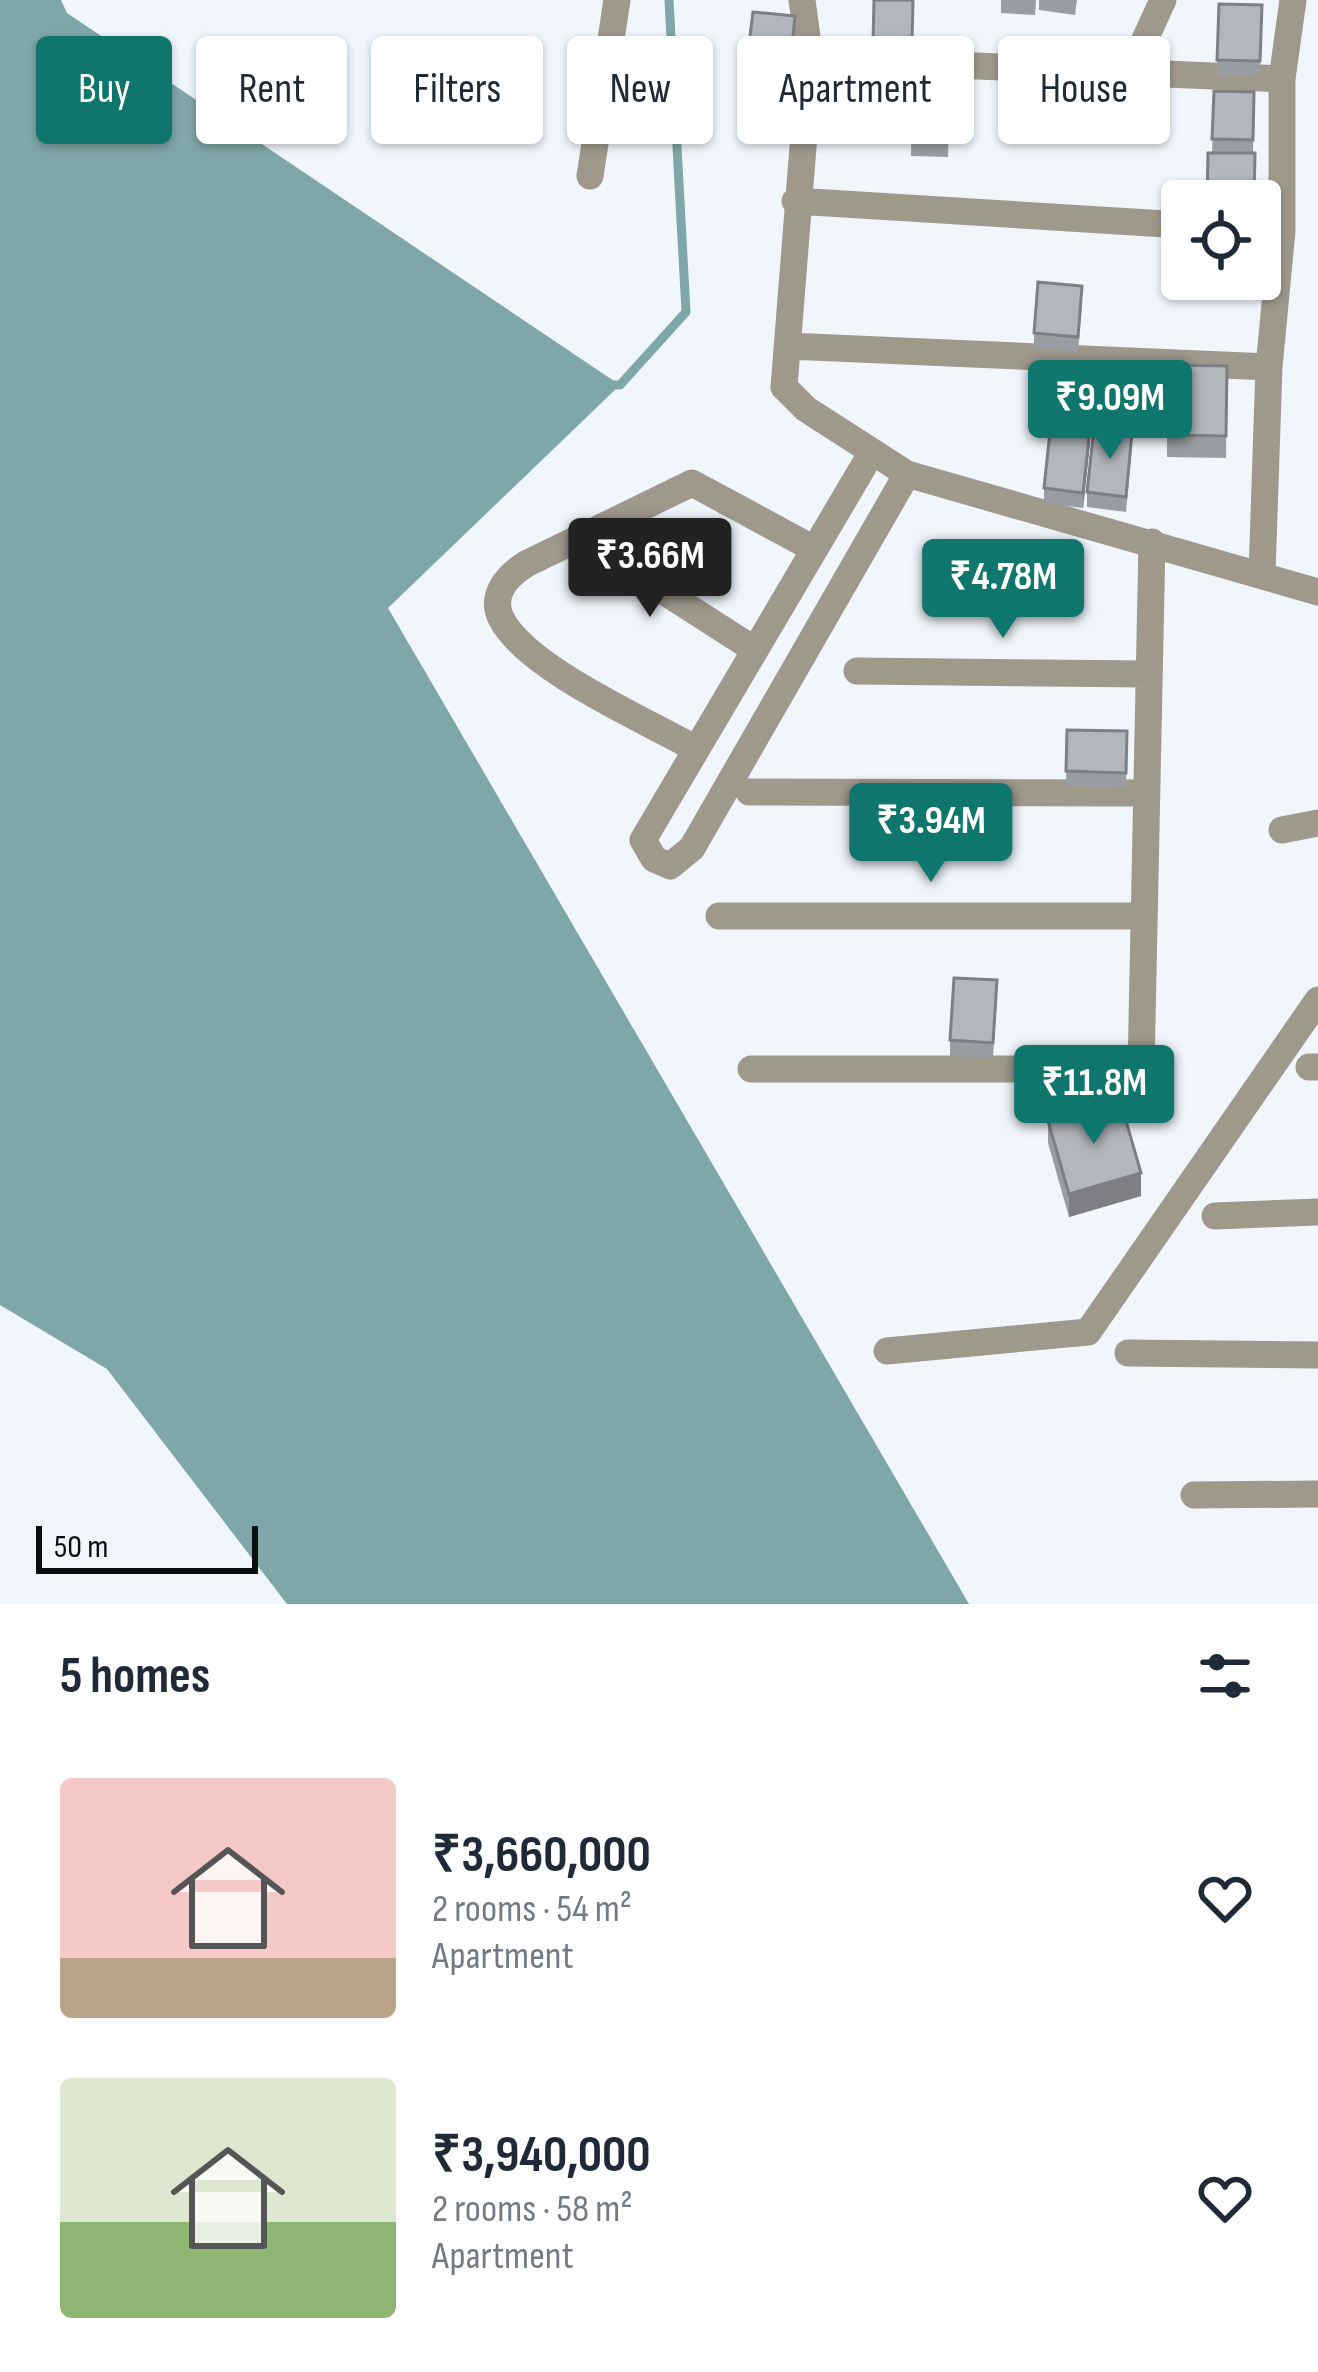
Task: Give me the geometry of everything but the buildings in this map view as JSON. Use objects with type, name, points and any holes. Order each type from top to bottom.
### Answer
[{"type":"street","points":[[590,176],[617,0]]},
{"type":"street","points":[[802,0],[807,36]]},
{"type":"street","points":[[1146,36],[1163,0]]},
{"type":"street","points":[[1275,180],[1293,0]]},
{"type":"street","points":[[1170,74],[1282,79]]},
{"type":"street","points":[[801,144],[784,387],[806,409],[907,475],[1318,592]]},
{"type":"street","points":[[795,201],[1161,224]]},
{"type":"street","points":[[1262,574],[1269,300]]},
{"type":"street","points":[[788,346],[1268,368]]},
{"type":"street","points":[[872,452],[643,840],[654,859],[670,866],[692,848],[907,475]]},
{"type":"street","points":[[696,749],[548,663],[500,617],[497,605],[506,579],[579,537],[692,483],[814,549]]},
{"type":"street","points":[[579,537],[754,650]]},
{"type":"street","points":[[752,1070],[1141,1069],[1153,542]]},
{"type":"street","points":[[857,671],[1148,674]]},
{"type":"street","points":[[748,792],[1146,793]]},
{"type":"street","points":[[1282,830],[1318,824]]},
{"type":"street","points":[[719,916],[1144,916]]},
{"type":"street","points":[[886,1351],[1088,1333],[1318,1000]]},
{"type":"street","points":[[1215,1216],[1318,1212]]},
{"type":"street","points":[[1128,1353],[1318,1355]]},
{"type":"street","points":[[1194,1495],[1318,1494]]},
{"type":"water","points":[[0,0],[61,0],[67,13],[101,36],[36,36],[36,144],[172,144],[172,84],[196,100],[196,144],[262,144],[620,385],[388,608],[969,1604],[287,1604],[107,1369],[0,1305]]},
{"type":"waterway","points":[[613,385],[620,385],[686,312],[669,0]]}]
